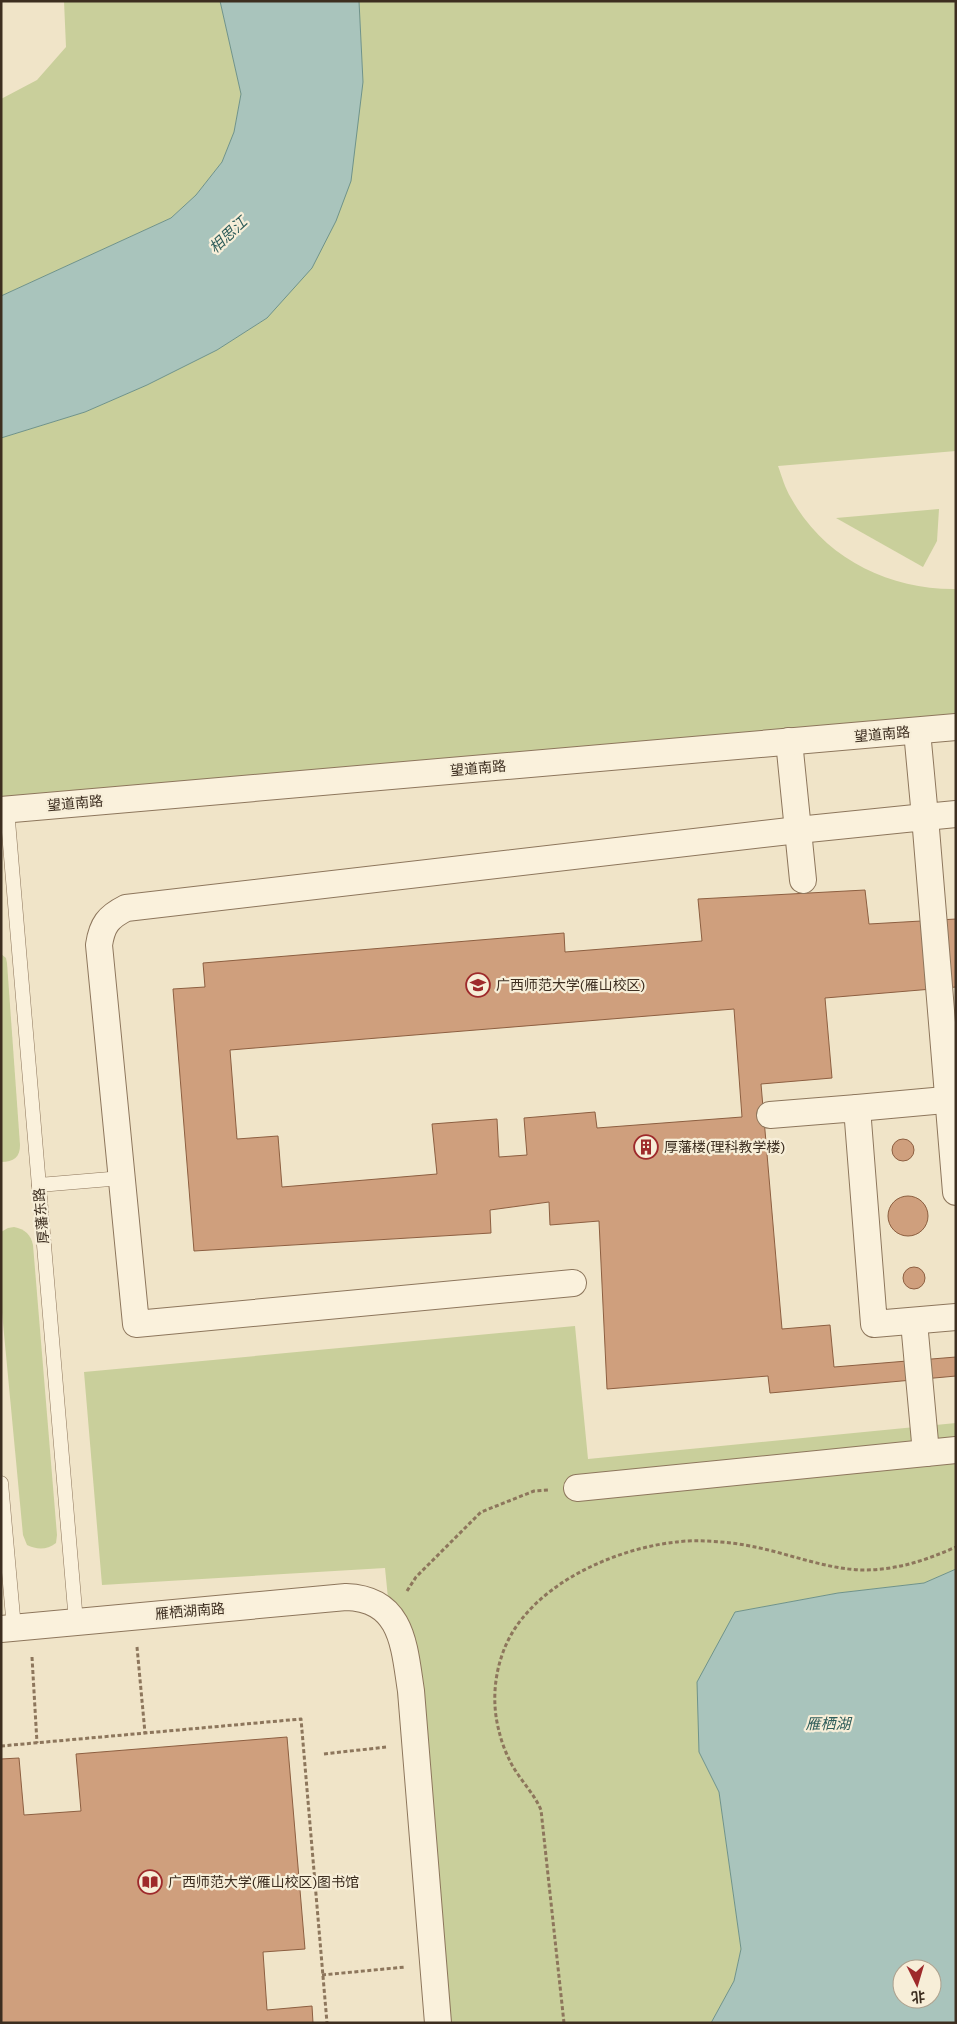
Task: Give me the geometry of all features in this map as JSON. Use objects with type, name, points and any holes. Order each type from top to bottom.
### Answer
[{"type":"street","name":"望道南路","points":[[4,810],[956,727]]},
{"type":"street","points":[[917,731],[952,1099],[956,1192]]},
{"type":"street","points":[[789,741],[803,880]]},
{"type":"street","points":[[573,1283],[136,1324],[99,945],[104,926],[114,914],[126,908],[798,830],[956,814]]},
{"type":"street","points":[[770,1115],[952,1099]]},
{"type":"street","points":[[857,1108],[874,1324],[956,1317]]},
{"type":"street","points":[[914,1322],[926,1453]]},
{"type":"street","points":[[577,1488],[956,1450]]},
{"type":"street","name":"雁栖湖南路","points":[[15,1628],[346,1597],[364,1598],[384,1610]]},
{"type":"street","points":[[384,1610],[402,1640],[411,1691],[438,2023]]},
{"type":"lane","name":"厚藩东路","points":[[4,810],[39,1185],[76,1622]]},
{"type":"lane","points":[[39,1185],[122,1178]]},
{"type":"lane","points":[[1,1483],[15,1628]]},
{"type":"path","points":[[384,1610],[481,1512],[534,1491],[577,1488]]},
{"type":"path","points":[[564,2023],[544,1822],[536,1798],[509,1760],[498,1730],[494,1696],[499,1665],[513,1630],[534,1604],[566,1580],[606,1560],[640,1548],[677,1542],[753,1546],[834,1566],[861,1570],[909,1566],[956,1547]]},
{"type":"path","points":[[134,1617],[145,1733]]},
{"type":"path","points":[[15,1628],[37,1742]]},
{"type":"path","points":[[1,1746],[300,1720],[326,2023]]},
{"type":"path","points":[[324,1754],[416,1744]]},
{"type":"path","points":[[322,1975],[410,1967]]},
{"type":"green space","points":[[64,1],[220,1],[241,94],[234,132],[222,162],[196,195],[171,218],[1,296],[1,99],[37,80],[66,47]]},
{"type":"green space","points":[[359,1],[956,1],[956,451],[778,466],[789,494],[805,519],[821,538],[840,553],[861,566],[907,584],[931,588],[956,589],[956,727],[1,810],[1,438],[85,412],[147,385],[217,350],[267,318],[363,82]]},
{"type":"green space","points":[[939,509],[937,541],[923,567],[836,518]]},
{"type":"green space","points":[[1,954],[6,958],[7,963],[20,1145],[19,1153],[13,1160],[1,1162]]},
{"type":"green space","points":[[908,1196],[922,1202],[928,1216],[922,1230],[908,1236],[894,1230],[888,1216],[894,1202]]},
{"type":"green space","points":[[14,1227],[27,1233],[33,1245],[57,1535],[56,1543],[42,1548],[34,1548],[27,1545],[23,1535],[1,1302],[1,1232]]},
{"type":"green space","points":[[575,1326],[588,1459],[956,1423],[956,1569],[924,1583],[838,1593],[735,1612],[699,1752],[719,1792],[741,1949],[734,1981],[711,2023],[430,2023],[385,1568],[102,1585],[84,1372]]},
{"type":"water","name":"相思江","points":[[220,1],[359,1],[363,82],[351,181],[336,221],[312,268],[267,318],[217,350],[147,385],[85,412],[1,438],[1,296],[171,218],[196,195],[222,162],[234,132],[241,94]]},
{"type":"water","name":"雁栖湖","points":[[956,1569],[956,2023],[711,2023],[734,1981],[741,1949],[719,1792],[699,1752],[697,1682],[735,1612],[838,1593],[924,1583]]},
{"type":"building","name":"厚藩楼(理科教学楼)","points":[[865,890],[869,924],[956,919],[956,987],[825,998],[832,1078],[761,1084],[782,1329],[830,1325],[834,1367],[956,1357],[956,1376],[770,1393],[768,1376],[607,1389],[599,1221],[550,1225],[549,1202],[490,1210],[491,1233],[194,1251],[173,989],[205,987],[203,963],[564,933],[565,952],[702,941],[698,899]],"holes":[[[734,1009],[742,1117],[597,1128],[595,1112],[524,1118],[527,1155],[499,1157],[497,1119],[432,1124],[437,1174],[282,1187],[278,1136],[237,1139],[230,1050]]]},
{"type":"building","points":[[903,1139],[911,1142],[914,1150],[911,1158],[903,1161],[895,1158],[892,1150],[895,1142]]},
{"type":"building","points":[[908,1196],[922,1202],[928,1216],[922,1230],[908,1236],[894,1230],[888,1216],[894,1202]]},
{"type":"building","points":[[914,1267],[922,1270],[925,1278],[922,1286],[914,1289],[906,1286],[903,1278],[906,1270]]},
{"type":"building","name":"广西师范大学(雁山校区)图书馆","points":[[287,1737],[305,1949],[263,1952],[267,2010],[312,2006],[313,2023],[1,2023],[1,1759],[19,1758],[24,1815],[81,1811],[76,1754]]},
{"type":"place","name":"广西师范大学(雁山校区)","points":[[478,985]]},
{"type":"place","name":"厚藩楼(理科教学楼)","points":[[646,1147]]},
{"type":"place","name":"广西师范大学(雁山校区)图书馆","points":[[150,1882]]}]
